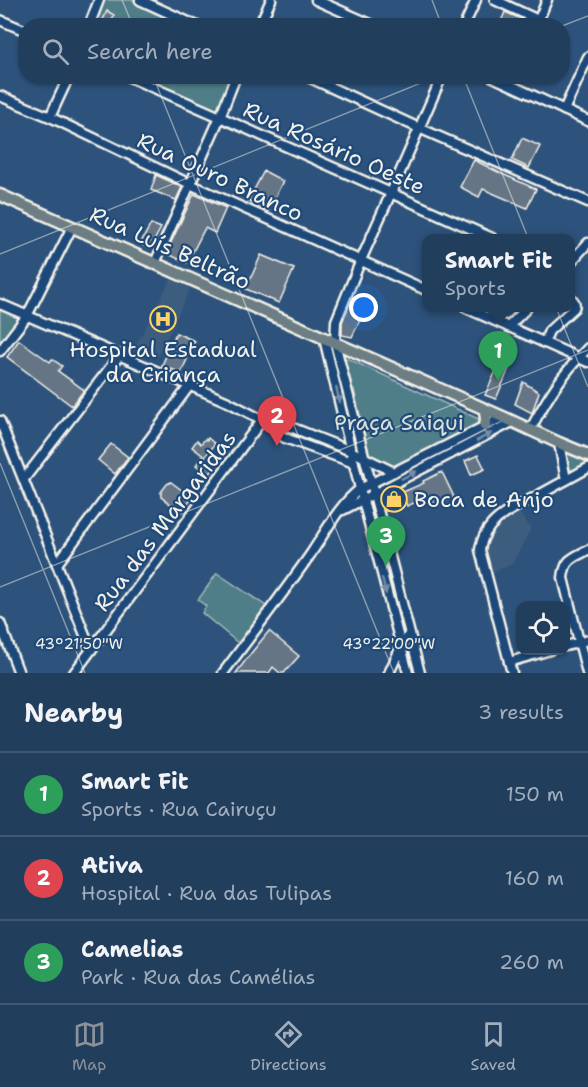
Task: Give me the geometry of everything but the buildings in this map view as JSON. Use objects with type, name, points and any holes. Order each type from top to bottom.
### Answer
[{"type":"main road","name":"Rua Luís Beltrão","points":[[0,195],[588,455]]},
{"type":"main road","points":[[485,410],[485,426]]},
{"type":"street","points":[[92,18],[99,0]]},
{"type":"street","points":[[140,0],[159,3],[183,18]]},
{"type":"street","points":[[263,18],[271,0]]},
{"type":"street","points":[[316,0],[357,18]]},
{"type":"street","points":[[468,18],[476,0]]},
{"type":"street","points":[[495,0],[528,18]]},
{"type":"street","points":[[539,18],[547,0]]},
{"type":"street","points":[[0,20],[18,28]]},
{"type":"street","points":[[564,110],[588,57]]},
{"type":"street","points":[[50,117],[65,84]]},
{"type":"street","name":"Rua Rosário Oeste","points":[[145,84],[483,234]]},
{"type":"street","points":[[155,263],[233,84]]},
{"type":"street","points":[[323,84],[588,202]]},
{"type":"street","points":[[420,673],[335,343],[336,321],[360,260],[438,84]]},
{"type":"street","points":[[517,84],[588,121]]},
{"type":"street","name":"Rua Ouro Branco","points":[[0,96],[422,288]]},
{"type":"street","points":[[0,351],[27,316],[72,227]]},
{"type":"street","points":[[575,257],[588,243]]},
{"type":"street","points":[[0,304],[190,385],[274,426],[285,438],[354,463]]},
{"type":"street","points":[[475,312],[588,362]]},
{"type":"street","points":[[508,327],[523,312]]},
{"type":"street","points":[[544,343],[549,331],[570,312]]},
{"type":"street","points":[[324,338],[362,499],[408,673]]},
{"type":"street","points":[[530,430],[547,397],[588,348]]},
{"type":"street","points":[[24,479],[119,356]]},
{"type":"street","points":[[57,564],[190,385]]},
{"type":"street","name":"Rua das Margaridas","points":[[74,673],[262,420]]},
{"type":"street","points":[[340,512],[485,426],[507,420]]},
{"type":"street","points":[[223,673],[304,564],[349,498],[371,483],[439,455],[507,420]]},
{"type":"street","points":[[0,421],[91,650]]},
{"type":"street","points":[[274,426],[288,426],[365,457],[394,472]]},
{"type":"street","points":[[559,443],[567,480]]},
{"type":"street","points":[[512,673],[480,550],[482,540],[500,516],[588,468]]},
{"type":"street","points":[[587,673],[583,642],[564,584],[563,574],[567,561],[588,550]]},
{"type":"street","points":[[0,623],[19,673]]},
{"type":"street","points":[[389,673],[400,647],[410,634]]},
{"type":"street","points":[[509,662],[535,655]]},
{"type":"shaded area","name":"Hospital Estadual da Criança","points":[[171,279],[190,289],[158,357],[135,348]]},
{"type":"shaded area","points":[[516,509],[531,528],[512,564],[487,575],[484,551],[489,536],[500,522]]},
{"type":"green space","points":[[99,0],[139,0],[178,18],[92,18]]},
{"type":"green space","points":[[144,84],[233,84],[220,117]]},
{"type":"green space","points":[[0,309],[22,319],[0,347]]},
{"type":"green space","points":[[332,348],[358,446],[354,447],[330,349]]},
{"type":"green space","name":"Praça Saiqui","points":[[342,356],[483,421],[393,468],[367,454],[354,389],[350,387]]},
{"type":"green space","points":[[499,423],[499,426],[379,489],[376,485]]},
{"type":"green space","points":[[283,428],[348,452],[349,459],[283,434],[281,430]]},
{"type":"green space","points":[[566,451],[588,460],[588,463],[571,474]]},
{"type":"green space","points":[[372,500],[406,630],[403,633],[366,501]]},
{"type":"green space","points":[[217,573],[266,606],[238,643],[202,613],[206,606],[198,600]]},
{"type":"place","name":"Hospital Estadual da Criança","points":[[163,319]]},
{"type":"place","name":"Smart Fit","points":[[498,381]]},
{"type":"place","name":"Ativa","points":[[277,446]]},
{"type":"place","name":"Boca de Anjo","points":[[394,499]]},
{"type":"place","name":"Camelias","points":[[386,566]]}]
